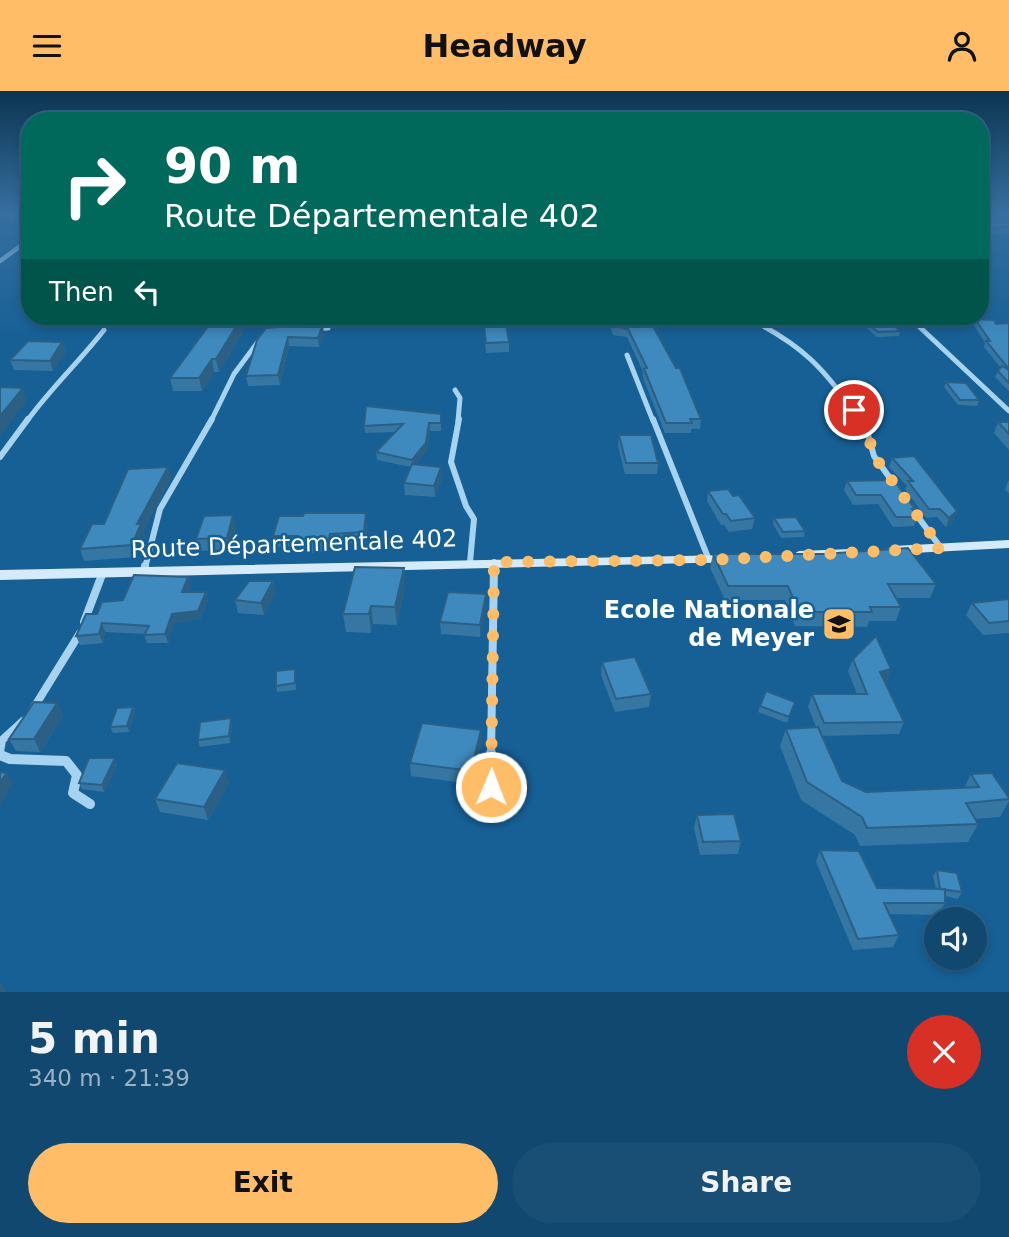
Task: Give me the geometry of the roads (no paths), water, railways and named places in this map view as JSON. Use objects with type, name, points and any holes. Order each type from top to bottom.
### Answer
[{"type":"main road","points":[[790,556],[1009,544]]},
{"type":"main road","name":"Route Départementale 402","points":[[0,575],[470,562],[750,558]]},
{"type":"street","points":[[765,326],[788,337],[828,374],[866,428],[874,456],[941,548]]},
{"type":"street","points":[[918,326],[1009,411]]},
{"type":"street","points":[[302,329],[328,328]]},
{"type":"street","points":[[0,457],[53,386],[65,379],[104,330]]},
{"type":"street","points":[[144,571],[160,509],[197,449],[234,374],[265,333]]},
{"type":"street","points":[[627,355],[709,560]]},
{"type":"street","points":[[455,390],[460,398],[451,462],[466,506],[474,519],[470,562]]},
{"type":"street","points":[[491,787],[494,562]]},
{"type":"street","points":[[90,804],[72,793],[77,775],[66,761],[10,759],[0,754],[2,740],[30,715],[79,637],[103,572]]},
{"type":"place","name":"Ecole Nationale de Meyer","points":[[839,624]]}]
